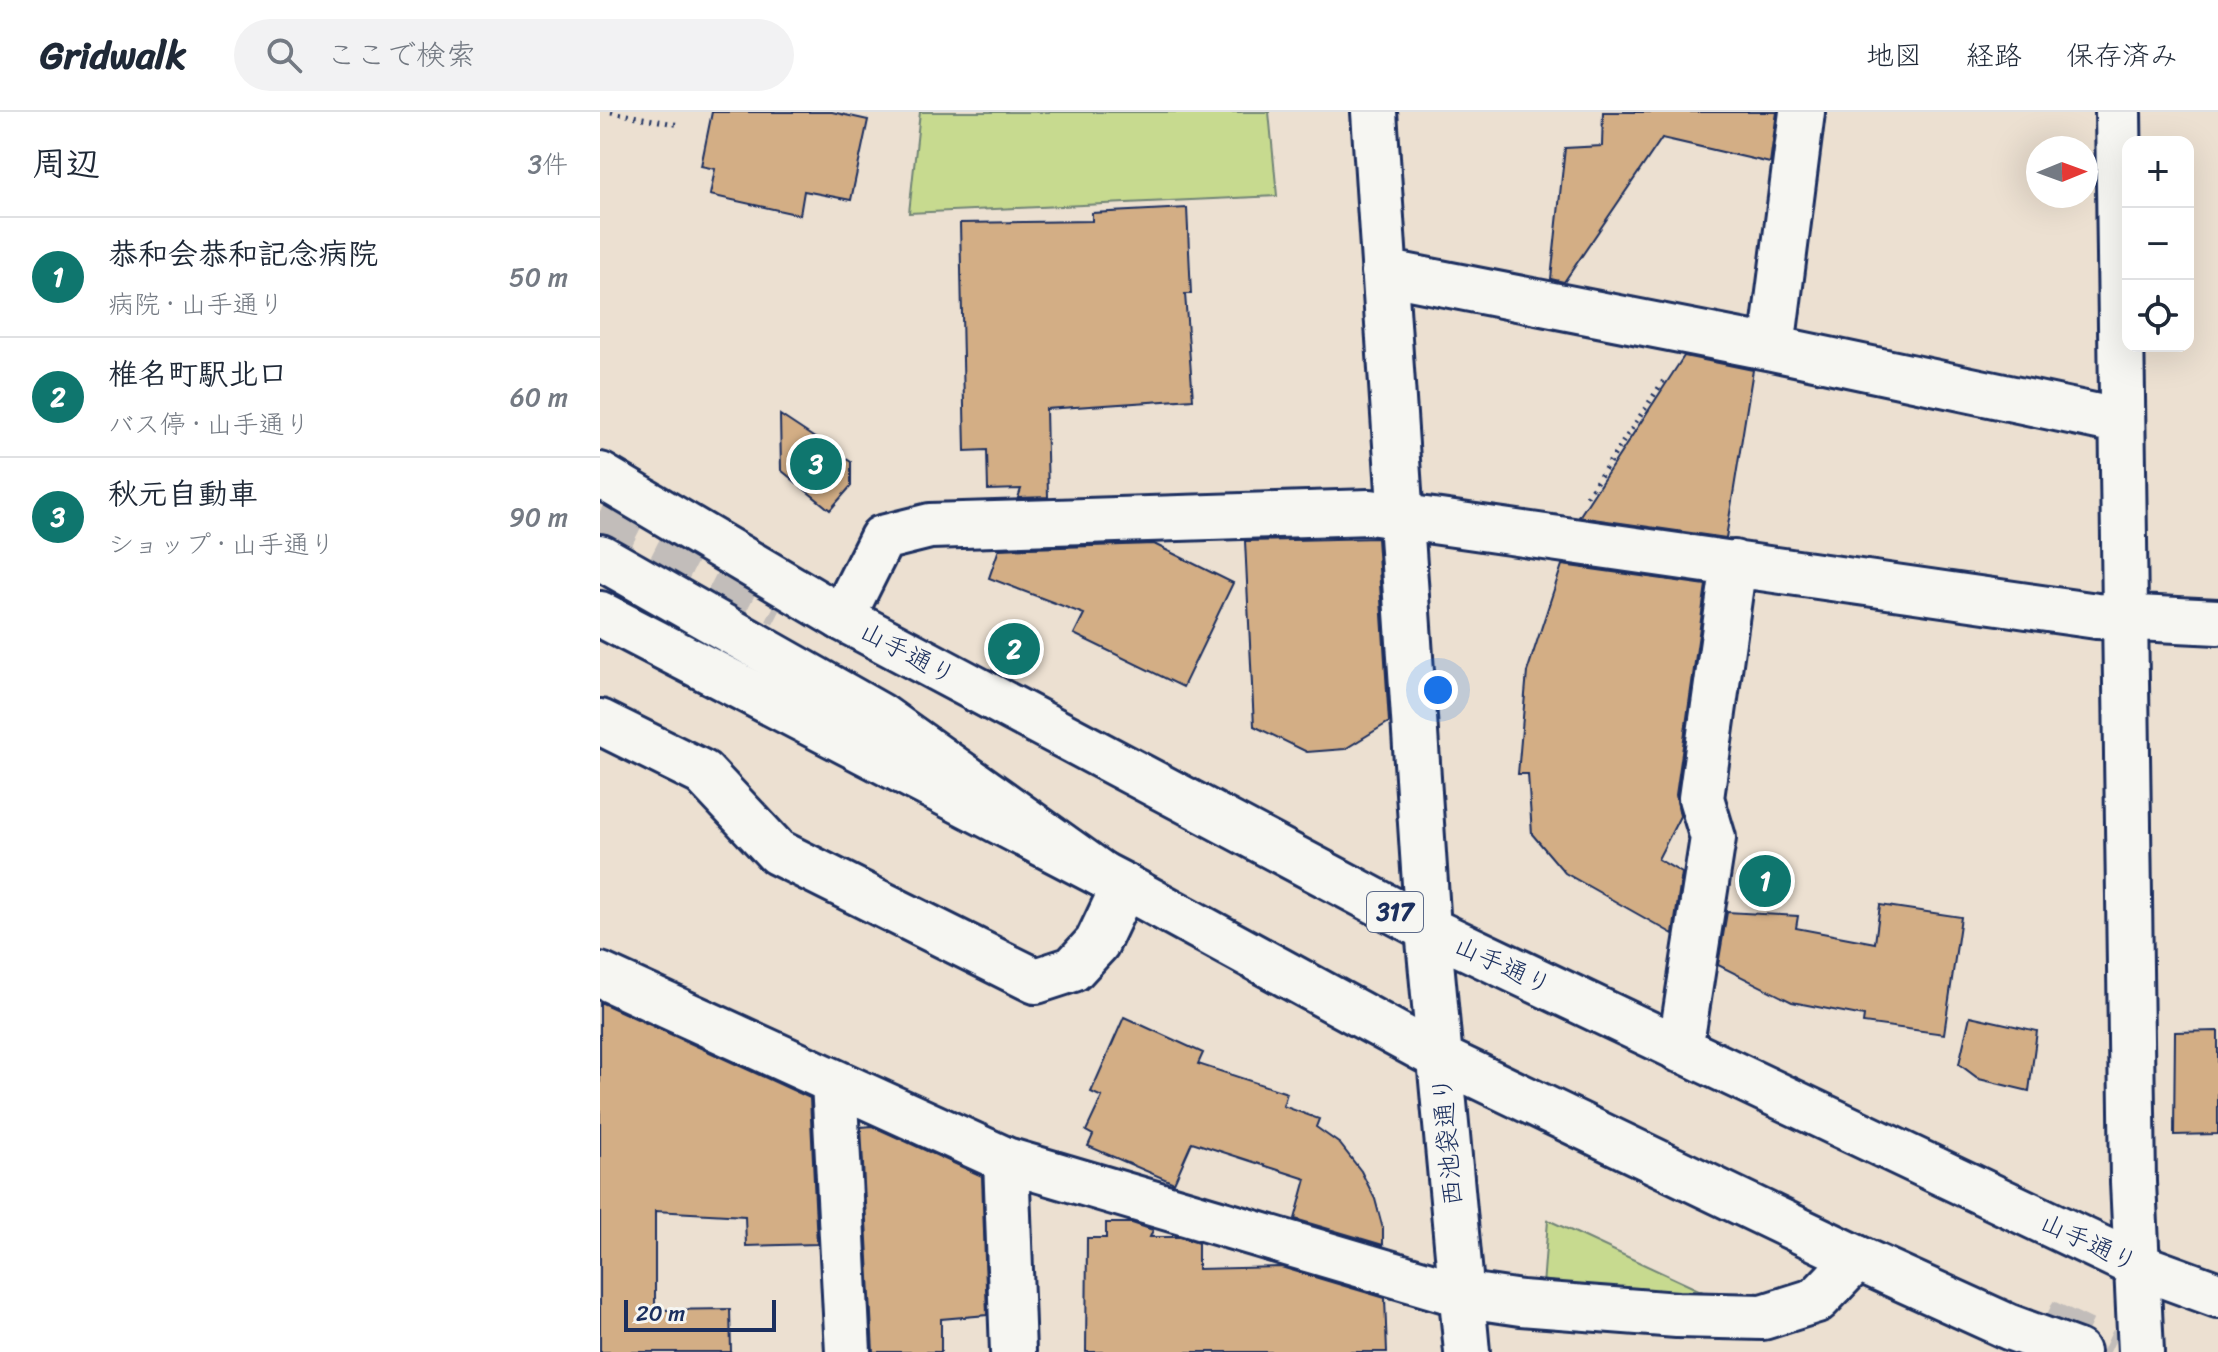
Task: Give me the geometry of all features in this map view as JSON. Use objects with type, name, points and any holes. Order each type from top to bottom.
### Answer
[{"type":"main road","name":"西池袋通り","points":[[1374,112],[1428,929],[1467,1352]]},
{"type":"main road","points":[[1772,348],[1802,112]]},
{"type":"main road","points":[[2118,112],[2136,1265],[2141,1352]]},
{"type":"main road","points":[[1384,272],[1772,348],[2122,422]]},
{"type":"main road","name":"山手通り","points":[[600,475],[842,618],[1428,929],[2136,1265],[2218,1295]]},
{"type":"main road","points":[[842,618],[882,538],[930,526],[1370,512],[2125,617],[2218,622]]},
{"type":"main road","points":[[600,557],[880,716],[1113,880]]},
{"type":"main road","points":[[1680,1050],[1713,838],[1701,798],[1734,563]]},
{"type":"main road","points":[[600,614],[1113,880],[1440,1058],[1857,1258],[2009,1327],[2077,1352]]},
{"type":"main road","points":[[600,722],[703,773],[777,852],[1036,981],[1073,969],[1097,943],[1113,880]]},
{"type":"main road","points":[[600,975],[1006,1160],[1460,1294],[1662,1314],[1763,1317],[1817,1300],[1857,1258]]},
{"type":"main road","points":[[834,1082],[848,1352]]},
{"type":"main road","points":[[1006,1160],[1013,1352]]},
{"type":"path","points":[[611,112],[680,125]]},
{"type":"path","points":[[1559,538],[1695,333]]},
{"type":"green space","points":[[920,112],[1269,112],[1277,196],[909,213]]},
{"type":"green space","points":[[1548,1220],[1729,1304],[1543,1286]]},
{"type":"building","points":[[712,112],[832,112],[868,120],[851,200],[804,191],[800,215],[710,195],[715,169],[701,166]]},
{"type":"building","points":[[1603,112],[1777,112],[1770,163],[1662,138],[1564,282],[1551,279],[1565,148],[1602,146]]},
{"type":"building","points":[[1187,208],[1191,294],[1185,294],[1193,399],[1046,409],[1048,497],[1018,498],[1021,489],[988,490],[987,450],[965,451],[960,223],[1092,221],[1092,213]]},
{"type":"building","points":[[1684,356],[1753,370],[1726,538],[1579,517]]},
{"type":"building","points":[[780,415],[851,462],[851,486],[830,510],[781,470]]},
{"type":"building","points":[[1377,538],[1389,722],[1345,749],[1307,752],[1254,726],[1245,541]]},
{"type":"building","points":[[1154,544],[1233,583],[1183,687],[1074,634],[1084,614],[989,578],[999,549]]},
{"type":"building","points":[[1562,565],[1706,585],[1676,795],[1680,816],[1658,859],[1682,873],[1673,934],[1565,873],[1532,834],[1528,774],[1518,774],[1527,672]]},
{"type":"building","points":[[1880,905],[1961,917],[1944,1034],[1863,1023],[1864,1016],[1792,1002],[1718,965],[1727,912],[1798,916],[1796,928],[1875,943]]},
{"type":"building","points":[[600,1002],[810,1098],[817,1244],[746,1246],[745,1216],[655,1211],[655,1310],[730,1309],[731,1352],[600,1352]]},
{"type":"building","points":[[1970,1016],[2037,1031],[2029,1091],[1979,1079],[1959,1064]]},
{"type":"building","points":[[1124,1017],[1203,1053],[1198,1064],[1287,1093],[1283,1106],[1319,1119],[1316,1127],[1340,1144],[1361,1171],[1375,1199],[1383,1229],[1383,1245],[1295,1219],[1306,1179],[1192,1142],[1174,1183],[1088,1146],[1093,1135],[1086,1131],[1102,1097],[1091,1092]]},
{"type":"building","points":[[2218,1031],[2218,1134],[2174,1135],[2175,1032]]},
{"type":"building","points":[[872,1126],[982,1176],[987,1315],[941,1319],[941,1352],[873,1352],[861,1127]]},
{"type":"building","points":[[1106,1223],[1132,1223],[1153,1230],[1150,1237],[1180,1237],[1198,1243],[1198,1269],[1281,1267],[1385,1298],[1387,1352],[1086,1352],[1087,1238],[1106,1238]]},
{"type":"tunnel","points":[[600,511],[783,605]]},
{"type":"tunnel","points":[[2044,1321],[2110,1352]]},
{"type":"place","name":"秋元自動車","points":[[816,464]]},
{"type":"place","name":"椎名町駅北口","points":[[1014,649]]},
{"type":"place","name":"恭和会恭和記念病院","points":[[1765,881]]}]
